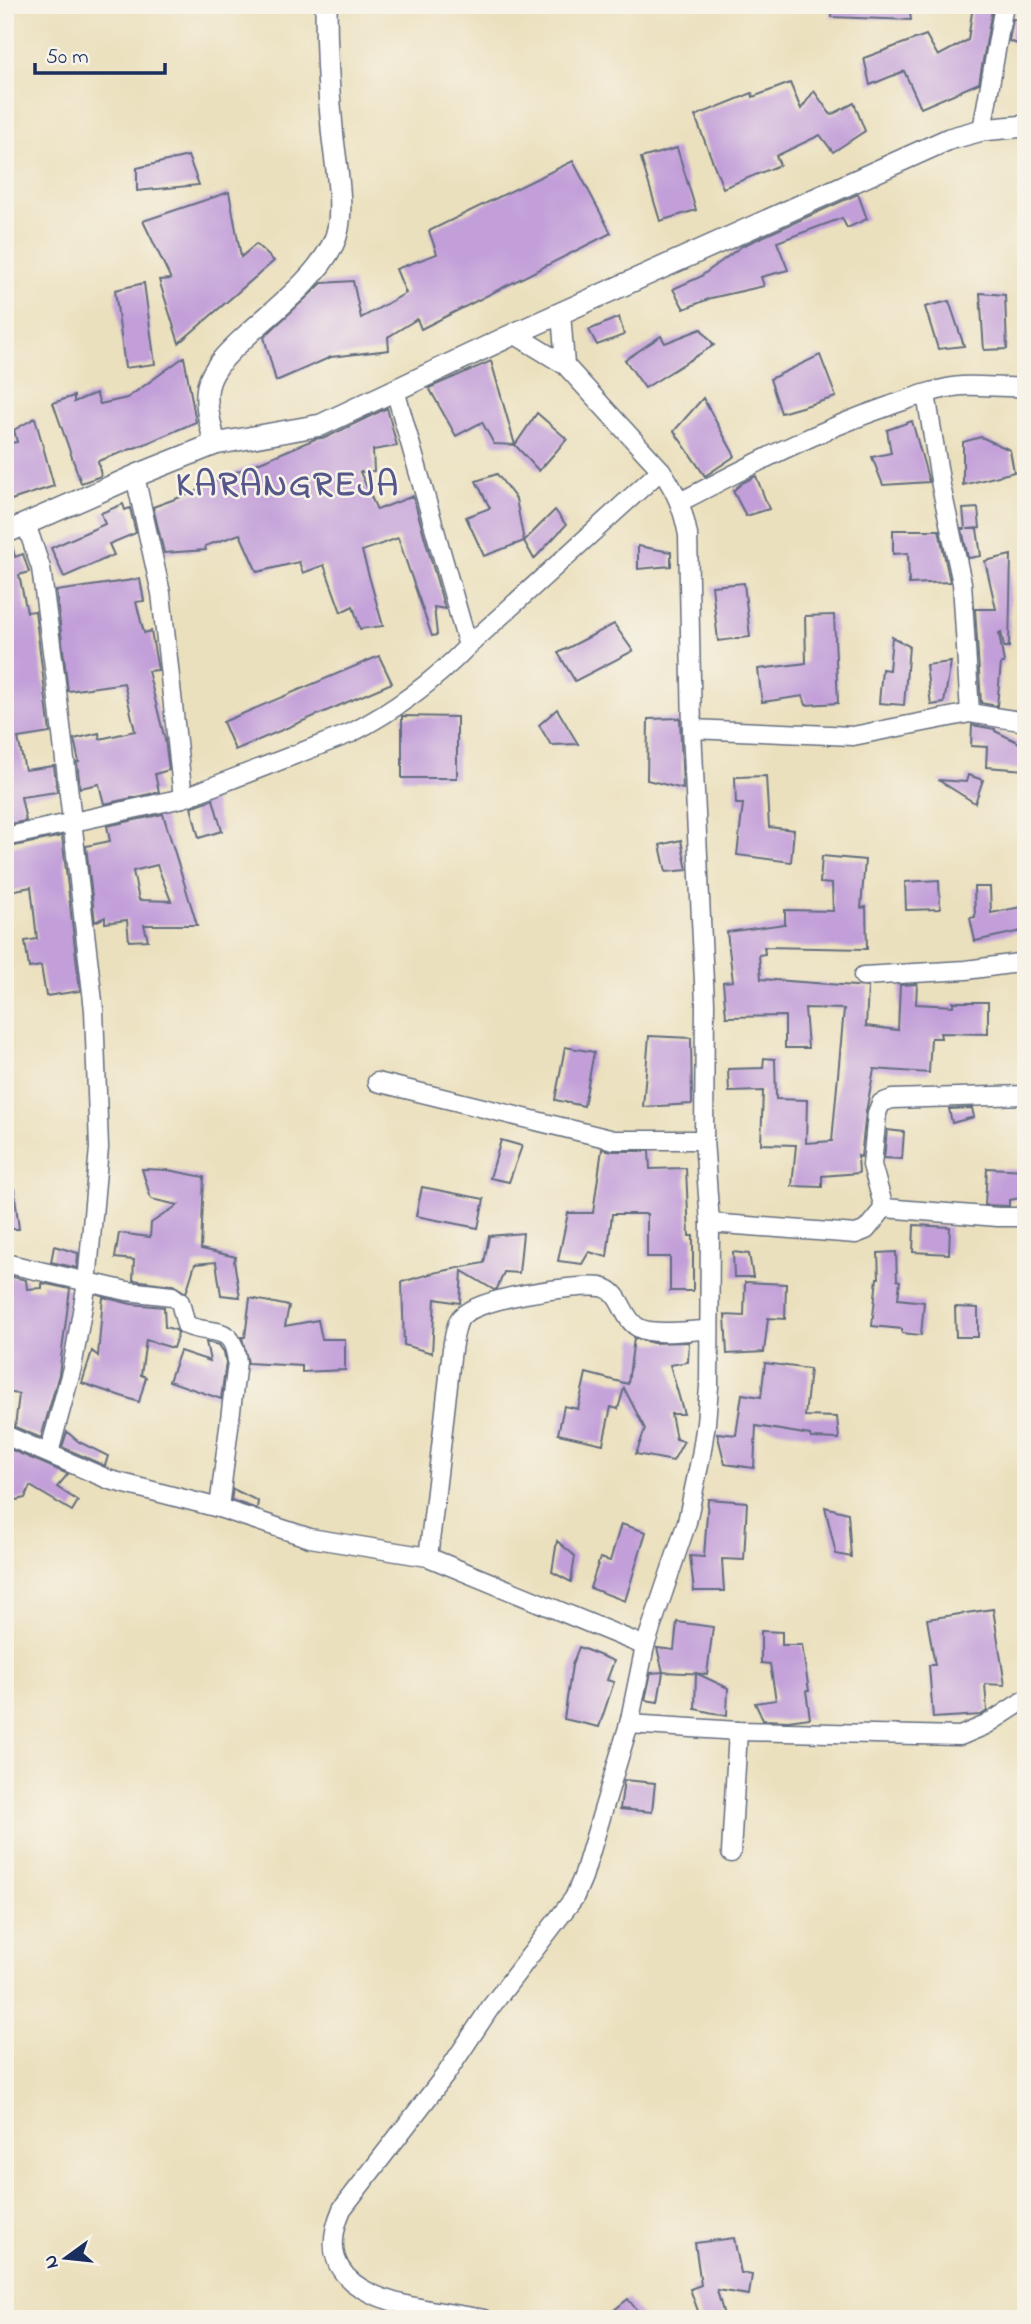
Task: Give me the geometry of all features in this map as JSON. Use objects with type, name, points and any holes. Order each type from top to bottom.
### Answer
[{"type":"main road","points":[[215,444],[207,400],[208,386],[214,372],[225,356],[304,282],[333,245],[338,228],[339,204],[328,78],[326,5]]},
{"type":"main road","points":[[5,533],[215,444],[321,425],[514,334],[949,139],[982,130],[1026,127]]},
{"type":"street","points":[[982,130],[1004,5]]},
{"type":"street","points":[[561,313],[565,365]]},
{"type":"street","points":[[484,2319],[386,2300],[352,2284],[341,2272],[334,2253],[335,2223],[342,2209],[446,2074],[490,2008],[574,1898],[583,1877],[629,1724],[645,1646],[687,1522],[702,1456],[709,1387],[710,1223],[704,1140],[705,1003],[692,729],[688,535],[680,502],[661,470],[565,365],[514,334]]},
{"type":"street","points":[[680,502],[761,459],[840,423],[926,394],[962,386],[1000,389],[1026,387]]},
{"type":"street","points":[[395,390],[468,646]]},
{"type":"street","points":[[926,394],[962,583],[970,713]]},
{"type":"street","points":[[5,837],[183,798],[352,733],[377,720],[419,692],[661,470]]},
{"type":"street","points":[[135,476],[161,593],[183,798]]},
{"type":"street","points":[[26,524],[41,568],[94,1010],[99,1148],[87,1283],[72,1368],[50,1453]]},
{"type":"street","points":[[692,729],[853,736],[970,713],[1026,722]]},
{"type":"street","points":[[863,976],[966,970],[1026,962]]},
{"type":"street","points":[[377,1082],[614,1140],[704,1140]]},
{"type":"street","points":[[884,1208],[872,1165],[877,1113],[881,1103],[892,1099],[1026,1095]]},
{"type":"street","points":[[710,1223],[856,1234],[866,1230],[884,1208]]},
{"type":"street","points":[[884,1208],[1026,1217]]},
{"type":"street","points":[[5,1263],[127,1291],[172,1296],[180,1302],[186,1325],[219,1331],[230,1339],[237,1362],[219,1508]]},
{"type":"street","points":[[428,1557],[452,1354],[459,1319],[465,1312],[498,1299],[601,1287],[611,1291],[626,1316],[641,1329],[651,1332],[708,1329]]},
{"type":"street","points":[[5,1435],[110,1480],[219,1508],[310,1538],[428,1557],[645,1646]]},
{"type":"street","points":[[629,1724],[738,1731],[960,1736],[986,1725],[1026,1699]]},
{"type":"street","points":[[731,1853],[738,1731]]},
{"type":"building","points":[[832,5],[909,5],[911,20],[831,17]]},
{"type":"building","points":[[973,5],[992,10],[979,83],[921,108],[904,71],[870,85],[864,58],[926,35],[938,56],[968,40]]},
{"type":"building","points":[[1013,19],[1026,22],[1026,47],[1009,41]]},
{"type":"building","points":[[790,83],[801,109],[814,91],[831,115],[854,103],[865,131],[833,152],[820,135],[776,156],[780,165],[723,188],[695,116],[752,93],[753,97]]},
{"type":"building","points":[[677,148],[696,210],[660,221],[641,158]]},
{"type":"building","points":[[188,156],[199,185],[137,191],[137,168]]},
{"type":"building","points":[[573,161],[611,233],[421,329],[417,319],[388,337],[389,350],[331,357],[276,381],[264,337],[322,283],[353,281],[361,318],[406,293],[396,269],[437,254],[429,231]]},
{"type":"building","points":[[229,192],[241,257],[256,244],[274,261],[179,343],[159,280],[171,279],[143,221]]},
{"type":"building","points":[[858,194],[867,219],[847,228],[842,218],[777,242],[788,270],[761,277],[764,286],[711,298],[684,309],[673,289],[700,277],[742,246]]},
{"type":"building","points":[[144,283],[155,364],[125,368],[115,290]]},
{"type":"building","points":[[980,293],[1005,295],[1007,349],[984,350]]},
{"type":"building","points":[[949,301],[964,346],[938,349],[925,307]]},
{"type":"building","points":[[619,317],[624,335],[597,345],[589,330]]},
{"type":"building","points":[[701,329],[714,345],[645,388],[625,360],[661,336],[665,343]]},
{"type":"building","points":[[820,355],[836,397],[781,413],[770,379]]},
{"type":"building","points":[[184,357],[196,422],[98,461],[101,476],[81,483],[53,403],[74,396],[74,402],[96,393],[100,404],[127,398]]},
{"type":"building","points":[[491,361],[515,445],[494,444],[482,422],[456,436],[429,388]]},
{"type":"building","points":[[703,398],[735,456],[705,476],[674,431]]},
{"type":"building","points":[[387,408],[397,446],[373,450],[374,471],[360,472],[377,510],[413,496],[445,609],[434,607],[437,635],[432,636],[398,538],[362,551],[383,626],[360,629],[353,606],[341,612],[324,565],[303,573],[299,562],[257,572],[240,534],[205,546],[206,550],[164,553],[153,507],[200,490],[200,487],[315,439],[327,437]]},
{"type":"building","points":[[537,413],[567,439],[539,471],[515,445]]},
{"type":"building","points":[[35,418],[54,486],[5,502],[5,444],[17,442],[14,430]]},
{"type":"building","points":[[912,421],[929,482],[883,485],[872,457],[891,453],[887,430]]},
{"type":"building","points":[[981,437],[1010,450],[1014,472],[963,485],[963,442]]},
{"type":"building","points":[[497,474],[516,499],[524,541],[484,556],[466,517],[490,508],[476,481]]},
{"type":"building","points":[[756,476],[769,509],[746,516],[733,491]]},
{"type":"building","points":[[123,504],[125,510],[130,508],[136,533],[109,544],[114,555],[64,577],[51,548],[105,524],[101,513]]},
{"type":"building","points":[[978,508],[980,528],[967,529],[977,529],[981,556],[968,558],[962,529],[965,529],[963,509]]},
{"type":"building","points":[[555,510],[566,525],[534,559],[524,541]]},
{"type":"building","points":[[893,530],[939,530],[950,582],[909,584],[908,553],[893,554]]},
{"type":"building","points":[[12,544],[15,557],[23,554],[29,572],[19,575],[27,612],[35,611],[50,733],[18,738],[25,770],[54,766],[57,792],[21,797],[26,821],[5,825],[5,811],[9,810],[5,791],[5,546]]},
{"type":"building","points":[[638,546],[671,552],[671,566],[638,569]]},
{"type":"building","points":[[1011,555],[1009,647],[1004,647],[1001,632],[999,633],[1004,663],[1001,663],[997,706],[981,703],[975,609],[996,609],[985,561]]},
{"type":"building","points":[[140,579],[144,601],[136,602],[144,633],[151,631],[158,670],[148,671],[165,740],[169,770],[155,774],[159,792],[104,804],[99,784],[80,788],[79,762],[74,739],[99,733],[100,739],[135,731],[124,683],[68,691],[56,591]]},
{"type":"building","points":[[744,583],[750,637],[718,641],[712,586]]},
{"type":"building","points":[[834,615],[838,703],[806,705],[803,696],[762,702],[758,669],[806,663],[805,616]]},
{"type":"building","points":[[614,624],[633,651],[575,681],[558,653]]},
{"type":"building","points":[[892,637],[909,646],[904,705],[879,703],[882,669],[889,670]]},
{"type":"building","points":[[379,656],[392,683],[235,750],[223,722]]},
{"type":"building","points":[[951,662],[944,703],[931,705],[926,665]]},
{"type":"building","points":[[557,709],[578,744],[551,745],[539,725]]},
{"type":"building","points":[[402,716],[457,717],[457,778],[402,778]]},
{"type":"building","points":[[680,718],[683,789],[647,780],[648,719]]},
{"type":"building","points":[[972,725],[995,729],[1026,746],[1026,770],[986,767],[987,747],[971,746]]},
{"type":"building","points":[[968,775],[983,780],[975,803],[938,780],[966,782]]},
{"type":"building","points":[[766,776],[769,827],[794,830],[791,862],[737,855],[743,804],[736,804],[735,777]]},
{"type":"building","points":[[213,799],[222,831],[199,838],[191,807]]},
{"type":"building","points":[[163,814],[197,925],[144,925],[148,940],[129,941],[127,920],[105,923],[105,917],[95,922],[86,846],[110,841],[107,826]],"holes":[[[157,865],[171,901],[139,900],[133,871]]]},
{"type":"building","points":[[62,836],[80,991],[46,996],[41,966],[29,968],[25,941],[37,939],[31,887],[5,892],[5,848]]},
{"type":"building","points":[[681,840],[687,870],[666,872],[660,845]]},
{"type":"building","points":[[822,856],[865,860],[861,908],[866,907],[867,949],[764,947],[765,954],[759,955],[761,979],[868,987],[866,1026],[898,1030],[900,985],[917,984],[916,1004],[953,1006],[953,1002],[988,1002],[988,1034],[940,1033],[941,1038],[931,1038],[929,1073],[874,1069],[861,1157],[858,1156],[859,1173],[822,1176],[822,1187],[792,1186],[796,1145],[761,1144],[763,1091],[729,1092],[728,1069],[763,1068],[764,1058],[775,1059],[776,1099],[807,1100],[806,1143],[832,1141],[844,1009],[805,1008],[808,1048],[785,1048],[785,1016],[726,1017],[723,982],[733,981],[727,932],[785,924],[785,910],[833,911],[832,884],[820,883]]},
{"type":"building","points":[[939,880],[940,909],[906,910],[905,882]]},
{"type":"building","points":[[974,887],[990,887],[991,913],[1026,906],[1026,930],[975,941],[970,918],[975,917]]},
{"type":"building","points":[[649,1036],[691,1038],[692,1104],[643,1107]]},
{"type":"building","points":[[565,1047],[594,1052],[584,1106],[555,1100]]},
{"type":"building","points":[[972,1108],[974,1117],[952,1123],[949,1109]]},
{"type":"building","points":[[887,1130],[904,1132],[902,1159],[884,1158]]},
{"type":"building","points":[[501,1140],[522,1146],[509,1182],[490,1178]]},
{"type":"building","points":[[602,1149],[649,1151],[650,1169],[686,1168],[689,1236],[693,1236],[693,1291],[670,1291],[670,1257],[647,1257],[647,1214],[612,1214],[607,1257],[589,1252],[582,1264],[558,1261],[568,1213],[593,1213]]},
{"type":"building","points":[[987,1168],[1026,1170],[1026,1197],[1009,1200],[1009,1206],[985,1205]]},
{"type":"building","points":[[142,1169],[168,1170],[204,1177],[201,1249],[236,1257],[234,1261],[240,1297],[221,1295],[216,1262],[195,1264],[186,1293],[173,1285],[133,1280],[134,1260],[115,1258],[119,1233],[150,1237],[151,1223],[178,1205],[151,1199]]},
{"type":"building","points":[[422,1187],[484,1199],[478,1228],[416,1216]]},
{"type":"building","points":[[5,1189],[14,1189],[19,1229],[5,1229]]},
{"type":"building","points":[[914,1225],[950,1227],[949,1254],[913,1252]]},
{"type":"building","points":[[523,1233],[519,1273],[504,1272],[497,1289],[494,1290],[462,1271],[460,1303],[435,1299],[432,1353],[404,1345],[402,1282],[484,1263],[489,1236]]},
{"type":"building","points":[[54,1246],[78,1253],[77,1268],[51,1262]]},
{"type":"building","points":[[733,1252],[749,1254],[753,1277],[734,1277]]},
{"type":"building","points":[[896,1252],[897,1280],[900,1281],[898,1299],[924,1302],[921,1335],[902,1333],[902,1329],[872,1326],[879,1278],[878,1253]]},
{"type":"building","points":[[5,1275],[26,1280],[27,1289],[42,1288],[42,1283],[70,1289],[59,1374],[41,1438],[15,1427],[19,1394],[5,1392]]},
{"type":"building","points":[[745,1282],[786,1284],[785,1319],[768,1318],[764,1352],[727,1354],[725,1315],[744,1316]]},
{"type":"building","points":[[103,1297],[131,1304],[164,1307],[165,1327],[178,1333],[173,1348],[146,1340],[141,1375],[146,1377],[139,1402],[82,1383],[92,1351],[98,1356]]},
{"type":"building","points":[[250,1298],[289,1306],[285,1326],[318,1320],[322,1339],[345,1339],[345,1370],[302,1372],[302,1366],[248,1363],[242,1337],[245,1337]]},
{"type":"building","points":[[955,1307],[978,1308],[978,1337],[956,1337]]},
{"type":"building","points":[[634,1338],[653,1343],[689,1342],[688,1362],[670,1365],[684,1414],[671,1414],[676,1439],[684,1441],[673,1461],[636,1454],[645,1429],[624,1388],[618,1409],[611,1407],[603,1444],[558,1434],[564,1406],[578,1409],[586,1373],[628,1384]]},
{"type":"building","points":[[206,1342],[219,1345],[224,1352],[226,1362],[221,1399],[169,1381],[180,1351],[210,1361]]},
{"type":"building","points":[[765,1363],[810,1369],[805,1416],[837,1417],[839,1439],[811,1438],[810,1435],[756,1426],[754,1468],[725,1464],[717,1433],[736,1435],[742,1394],[761,1397]]},
{"type":"building","points":[[67,1432],[79,1442],[108,1456],[105,1466],[62,1447]]},
{"type":"building","points":[[5,1447],[68,1474],[57,1487],[78,1501],[72,1511],[30,1486],[25,1498],[17,1500],[5,1496]]},
{"type":"building","points":[[233,1489],[258,1501],[257,1509],[231,1500]]},
{"type":"building","points":[[708,1499],[747,1502],[744,1560],[722,1559],[724,1591],[694,1591],[690,1556],[704,1557]]},
{"type":"building","points":[[825,1507],[848,1513],[851,1557],[836,1554]]},
{"type":"building","points":[[621,1524],[646,1532],[625,1601],[590,1588],[600,1558],[610,1561]]},
{"type":"building","points":[[557,1541],[575,1556],[571,1582],[552,1572]]},
{"type":"building","points":[[993,1609],[1005,1685],[985,1684],[987,1711],[981,1715],[933,1718],[929,1665],[935,1665],[927,1619]]},
{"type":"building","points":[[677,1622],[713,1627],[707,1674],[663,1672],[657,1648],[674,1650]]},
{"type":"building","points":[[761,1631],[782,1632],[782,1645],[802,1645],[810,1718],[763,1720],[755,1703],[776,1700],[770,1664],[761,1663]]},
{"type":"building","points":[[579,1647],[614,1661],[607,1680],[614,1682],[599,1727],[564,1719],[572,1665]]},
{"type":"building","points":[[663,1672],[658,1702],[645,1700],[651,1673]]},
{"type":"building","points":[[696,1673],[728,1688],[727,1716],[695,1709]]},
{"type":"building","points":[[624,1780],[655,1783],[652,1812],[620,1809]]},
{"type":"building","points":[[734,2238],[741,2273],[752,2275],[749,2295],[717,2290],[725,2319],[701,2319],[690,2289],[701,2285],[695,2243]]},
{"type":"building","points":[[628,2299],[644,2319],[603,2319]]},
{"type":"district","name":"KARANGREJA","points":[[288,483]]}]
